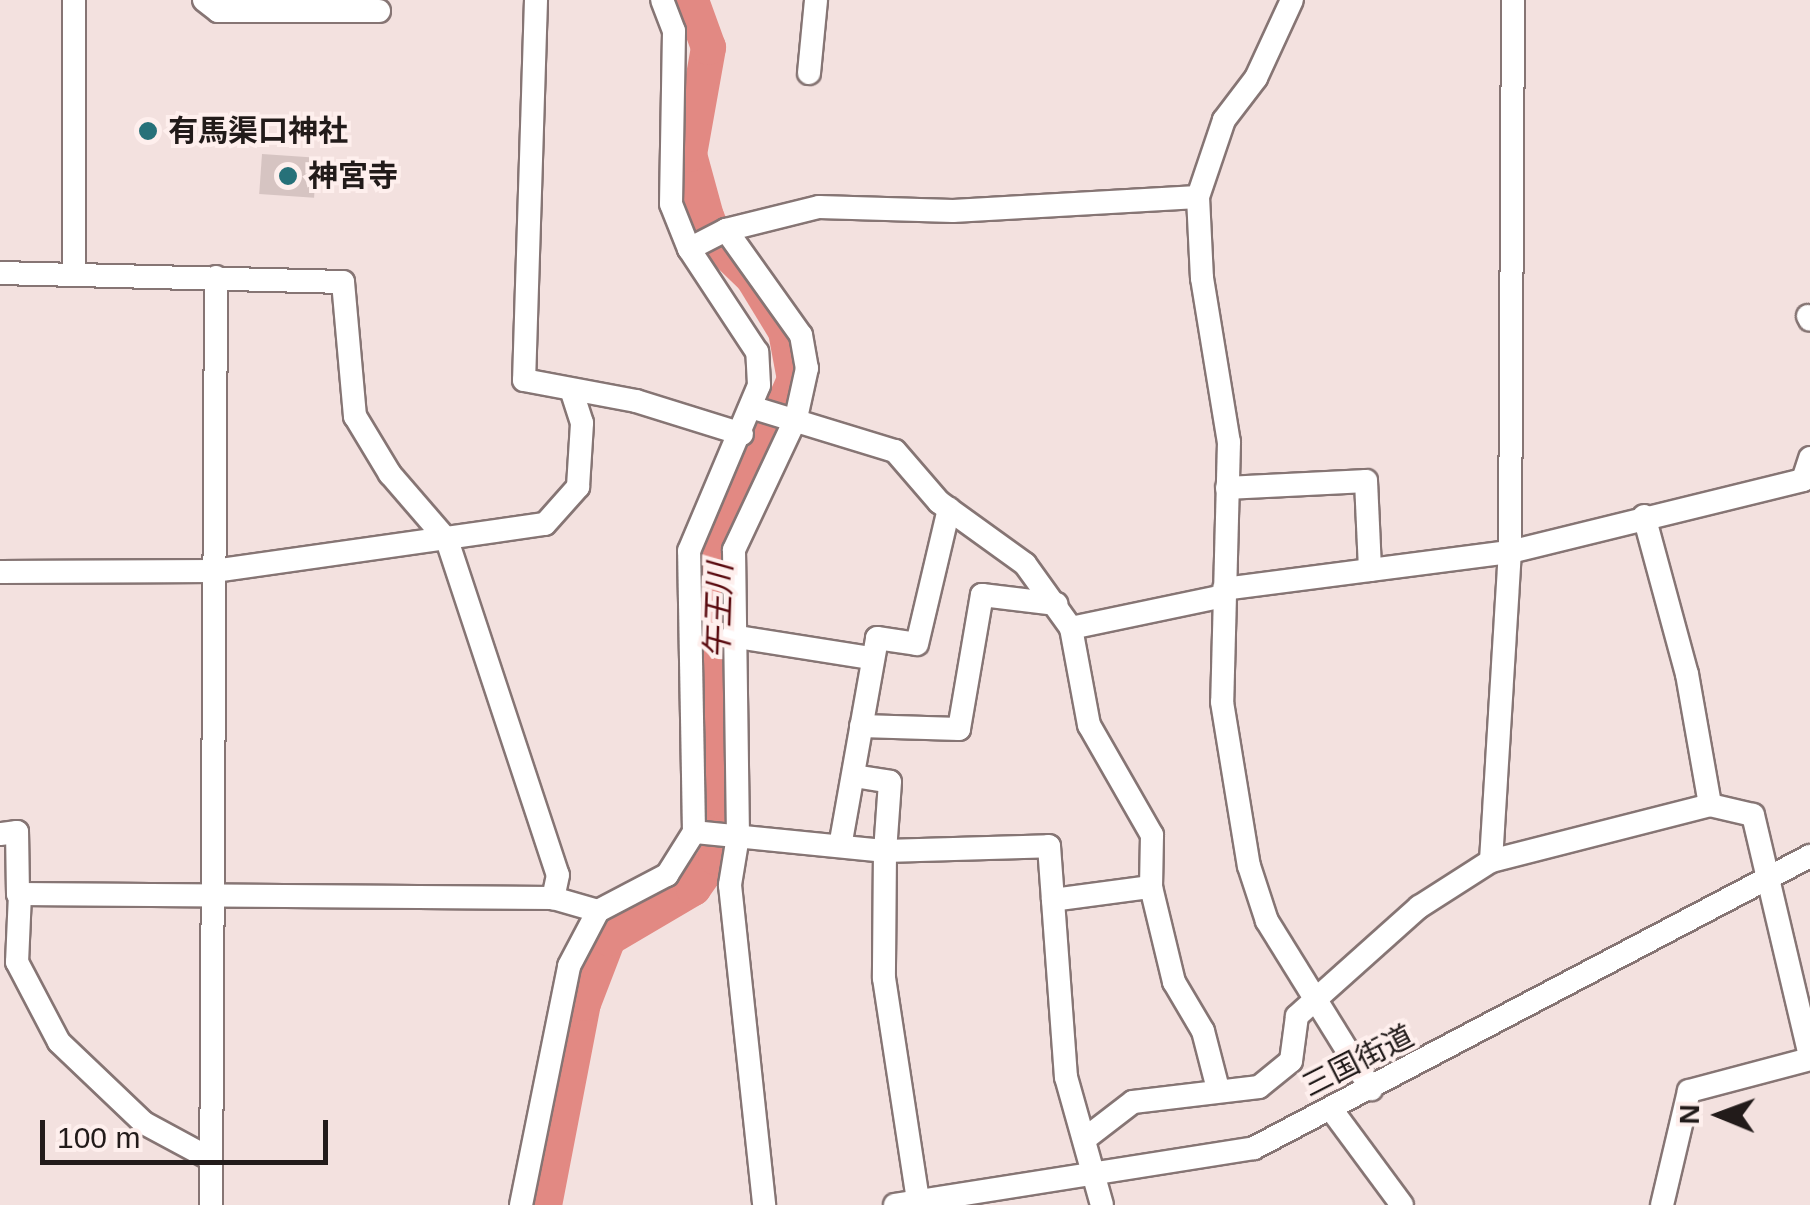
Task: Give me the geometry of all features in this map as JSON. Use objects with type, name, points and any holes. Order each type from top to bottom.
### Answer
[{"type":"street","points":[[74,0],[74,274]]},
{"type":"street","points":[[204,0],[218,11],[379,12]]},
{"type":"street","points":[[536,0],[520,368],[532,384],[571,390],[742,434]]},
{"type":"street","points":[[521,1205],[568,966],[598,911],[667,876],[697,833],[689,551],[742,434],[758,409],[757,352],[692,247],[671,204],[674,31],[662,0]]},
{"type":"street","points":[[809,73],[816,0]]},
{"type":"street","points":[[1292,0],[1256,78],[1224,120],[1198,198],[1202,278],[1226,398],[1228,488],[1222,702],[1249,866],[1267,921],[1372,1089]]},
{"type":"street","points":[[1491,861],[1510,552],[1512,0]]},
{"type":"street","points":[[692,247],[726,230],[819,207],[953,211],[1198,198]]},
{"type":"street","points":[[726,230],[801,335],[807,368],[796,418],[734,550],[732,636],[738,836],[730,884],[764,1205]]},
{"type":"street","points":[[0,274],[344,282],[355,416],[390,474],[446,540],[537,795],[558,875],[553,898]]},
{"type":"street","points":[[211,1205],[216,277]]},
{"type":"street","points":[[0,572],[214,570],[521,531],[562,510],[579,471],[582,422],[571,390]]},
{"type":"street","points":[[758,409],[896,451],[949,509],[1010,549],[1056,604],[1072,628],[1090,725],[1152,835],[1151,887],[1174,982],[1203,1031],[1218,1090]]},
{"type":"street","points":[[1072,628],[1224,593],[1510,552],[1808,474]]},
{"type":"street","points":[[1228,488],[1366,481],[1370,570]]},
{"type":"street","points":[[841,841],[876,638],[917,644],[949,509]]},
{"type":"street","points":[[1644,516],[1687,674],[1710,804]]},
{"type":"street","points":[[861,726],[960,729],[982,594],[1056,604]]},
{"type":"street","points":[[732,636],[871,658]]},
{"type":"street","points":[[854,776],[890,782],[884,978],[922,1202]]},
{"type":"street","points":[[1086,1138],[1133,1102],[1259,1087],[1291,1060],[1297,1016],[1419,906],[1491,861],[1710,804],[1753,815],[1765,880],[1810,1057],[1689,1092],[1662,1205]]},
{"type":"street","points":[[0,834],[18,832],[17,962],[59,1042],[144,1122],[209,1158]]},
{"type":"street","points":[[697,833],[841,841],[885,851],[1050,846],[1066,1077],[1102,1205]]},
{"type":"street","name":"三国街道","points":[[922,1202],[1226,1158],[1372,1089],[1810,856]]},
{"type":"street","points":[[1053,900],[1151,887]]},
{"type":"street","points":[[20,894],[553,898],[598,911]]},
{"type":"street","points":[[1331,1109],[1402,1205]]},
{"type":"building","name":"神宮寺","points":[[262,154],[317,158],[314,198],[259,194]]},
{"type":"waterway","name":"午王川","points":[[544,1205],[583,1003],[608,938],[693,888],[715,857],[722,802],[713,565],[794,379],[785,331],[752,277],[717,243],[689,154],[708,47],[691,0]]},
{"type":"place","name":"有馬渠口神社","points":[[148,131]]},
{"type":"place","name":"神宮寺","points":[[288,176]]}]
